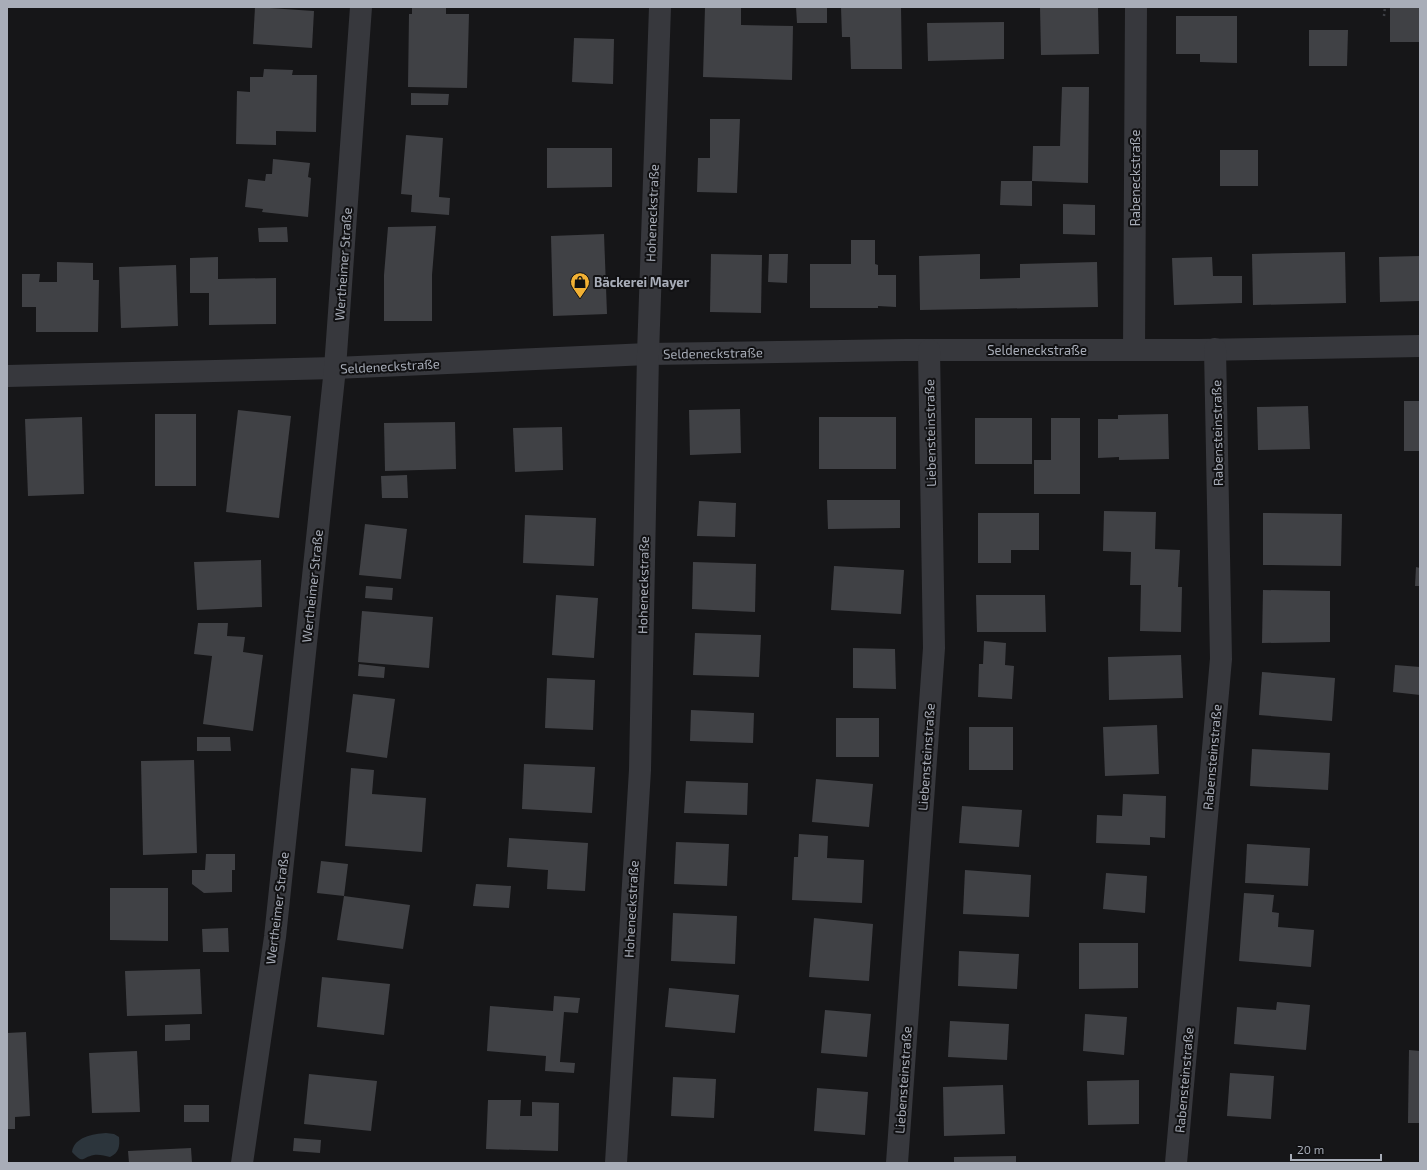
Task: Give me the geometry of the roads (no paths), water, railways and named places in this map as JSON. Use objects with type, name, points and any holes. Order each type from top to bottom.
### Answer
[{"type":"street","name":"Wertheimer Straße","points":[[242,1163],[275,937],[336,368],[362,7]]},
{"type":"street","name":"Hoheneckstraße","points":[[616,1163],[640,770],[648,354],[660,7]]},
{"type":"street","name":"Rabeneckstraße","points":[[1134,350],[1136,7]]},
{"type":"street","name":"Seldeneckstraße","points":[[7,376],[336,368],[648,354],[929,350],[1215,350],[1420,346]]},
{"type":"street","name":"Liebensteinstraße","points":[[897,1163],[934,648],[929,350]]},
{"type":"street","name":"Rabensteinstraße","points":[[1176,1163],[1221,659],[1215,350]]},
{"type":"place","name":"Bäckerei Mayer","points":[[580,299]]}]
